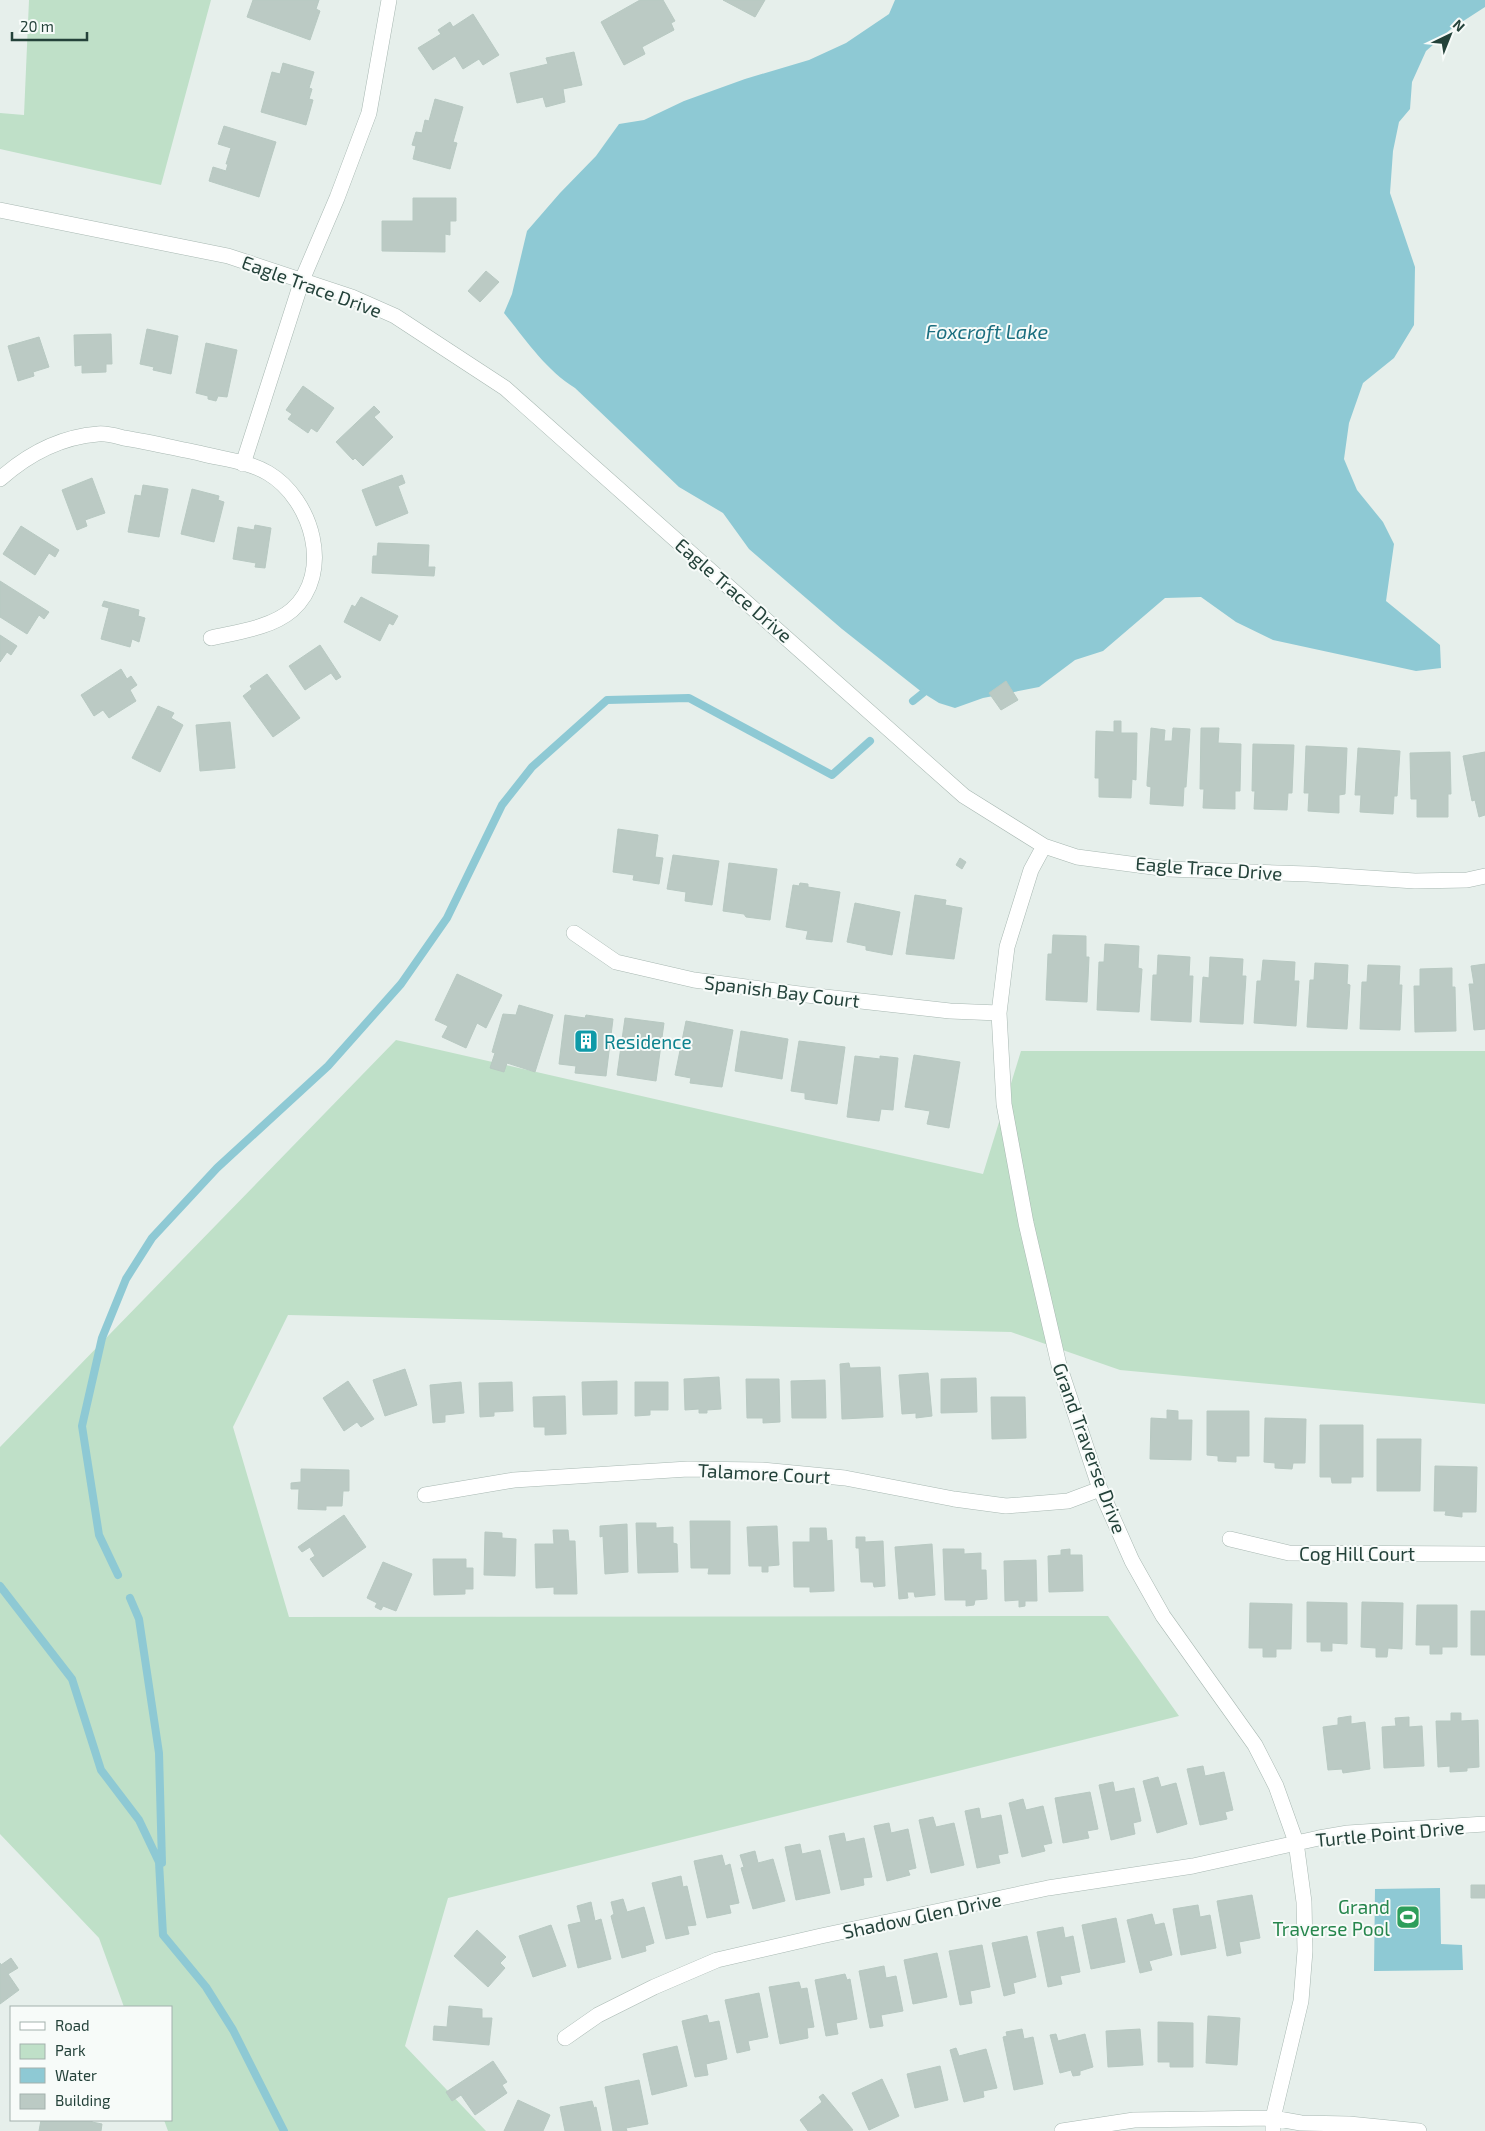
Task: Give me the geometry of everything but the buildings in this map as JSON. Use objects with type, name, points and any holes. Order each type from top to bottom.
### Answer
[{"type":"street","points":[[243,464],[300,287],[337,198],[369,113],[389,0]]},
{"type":"street","name":"Eagle Trace Drive","points":[[0,210],[228,256],[300,287],[352,297],[395,316],[505,388],[964,796],[1044,846],[1077,857],[1168,870],[1308,874],[1415,881],[1467,880],[1485,876]]},
{"type":"street","points":[[0,479],[21,461],[56,442],[100,433],[152,442],[268,472],[283,485],[303,510],[314,540],[315,568],[308,592],[292,610],[262,626],[211,638]]},
{"type":"street","name":"Grand Traverse Drive","points":[[1044,846],[1031,870],[1007,947],[999,1013],[1004,1104],[1026,1223],[1059,1365],[1100,1490],[1132,1560],[1163,1616],[1255,1745],[1276,1786],[1296,1842],[1304,1912],[1305,1951],[1301,2001],[1273,2125]]},
{"type":"street","name":"Spanish Bay Court","points":[[574,934],[616,962],[694,980],[950,1011],[999,1013]]},
{"type":"street","name":"Talamore Court","points":[[425,1495],[514,1480],[688,1469],[762,1470],[845,1478],[954,1499],[1006,1506],[1068,1501],[1100,1490]]},
{"type":"street","name":"Cog Hill Court","points":[[1230,1539],[1289,1553],[1485,1554]]},
{"type":"street","name":"Turtle Point Drive","points":[[1296,1842],[1348,1833],[1485,1824]]},
{"type":"street","name":"Shadow Glen Drive","points":[[565,2038],[598,2015],[654,1987],[717,1960],[1048,1888],[1192,1866],[1296,1842]]},
{"type":"street","points":[[1062,2131],[1134,2120],[1273,2125],[1301,2123],[1349,2124],[1419,2131]]},
{"type":"green space","points":[[29,0],[211,0],[161,185],[0,149],[0,113],[24,115]]},
{"type":"green space","points":[[396,1040],[983,1174],[1021,1051],[1485,1051],[1485,1404],[1120,1370],[1011,1332],[288,1315],[233,1427],[289,1617],[1108,1616],[1179,1716],[448,1898],[405,2046],[486,2131],[168,2131],[164,2121],[172,2121],[172,2006],[124,2006],[99,1938],[0,1834],[0,1447]]},
{"type":"water","name":"Foxcroft Lake","points":[[895,0],[1485,0],[1485,7],[1451,29],[1426,51],[1412,82],[1410,109],[1399,122],[1393,151],[1390,193],[1415,267],[1414,325],[1394,358],[1363,383],[1349,423],[1344,459],[1357,490],[1383,522],[1394,544],[1386,601],[1440,645],[1441,668],[1416,671],[1273,640],[1236,622],[1201,597],[1165,598],[1103,651],[1075,660],[1039,687],[983,698],[955,708],[939,703],[923,693],[842,629],[749,549],[723,513],[679,487],[575,388],[554,372],[528,344],[504,313],[512,294],[527,231],[596,156],[619,124],[644,120],[684,101],[745,79],[809,60],[846,43],[889,14]]},
{"type":"water","name":"Grand Traverse Pool","points":[[1440,1888],[1441,1944],[1462,1945],[1463,1970],[1374,1971],[1375,1889]]},
{"type":"waterway","points":[[913,701],[923,693]]},
{"type":"waterway","points":[[118,1575],[99,1535],[82,1426],[102,1338],[126,1279],[152,1238],[217,1168],[328,1066],[401,984],[447,918],[502,805],[532,767],[607,700],[689,698],[832,775],[870,741]]},
{"type":"waterway","points":[[0,1586],[72,1679],[101,1770],[139,1820],[159,1862],[163,1935],[206,1987],[233,2030],[284,2131]]},
{"type":"waterway","points":[[130,1598],[139,1619],[159,1753],[162,1863]]},
{"type":"place","name":"Residence","points":[[586,1041]]},
{"type":"place","name":"Grand Traverse Pool","points":[[1408,1917]]}]
